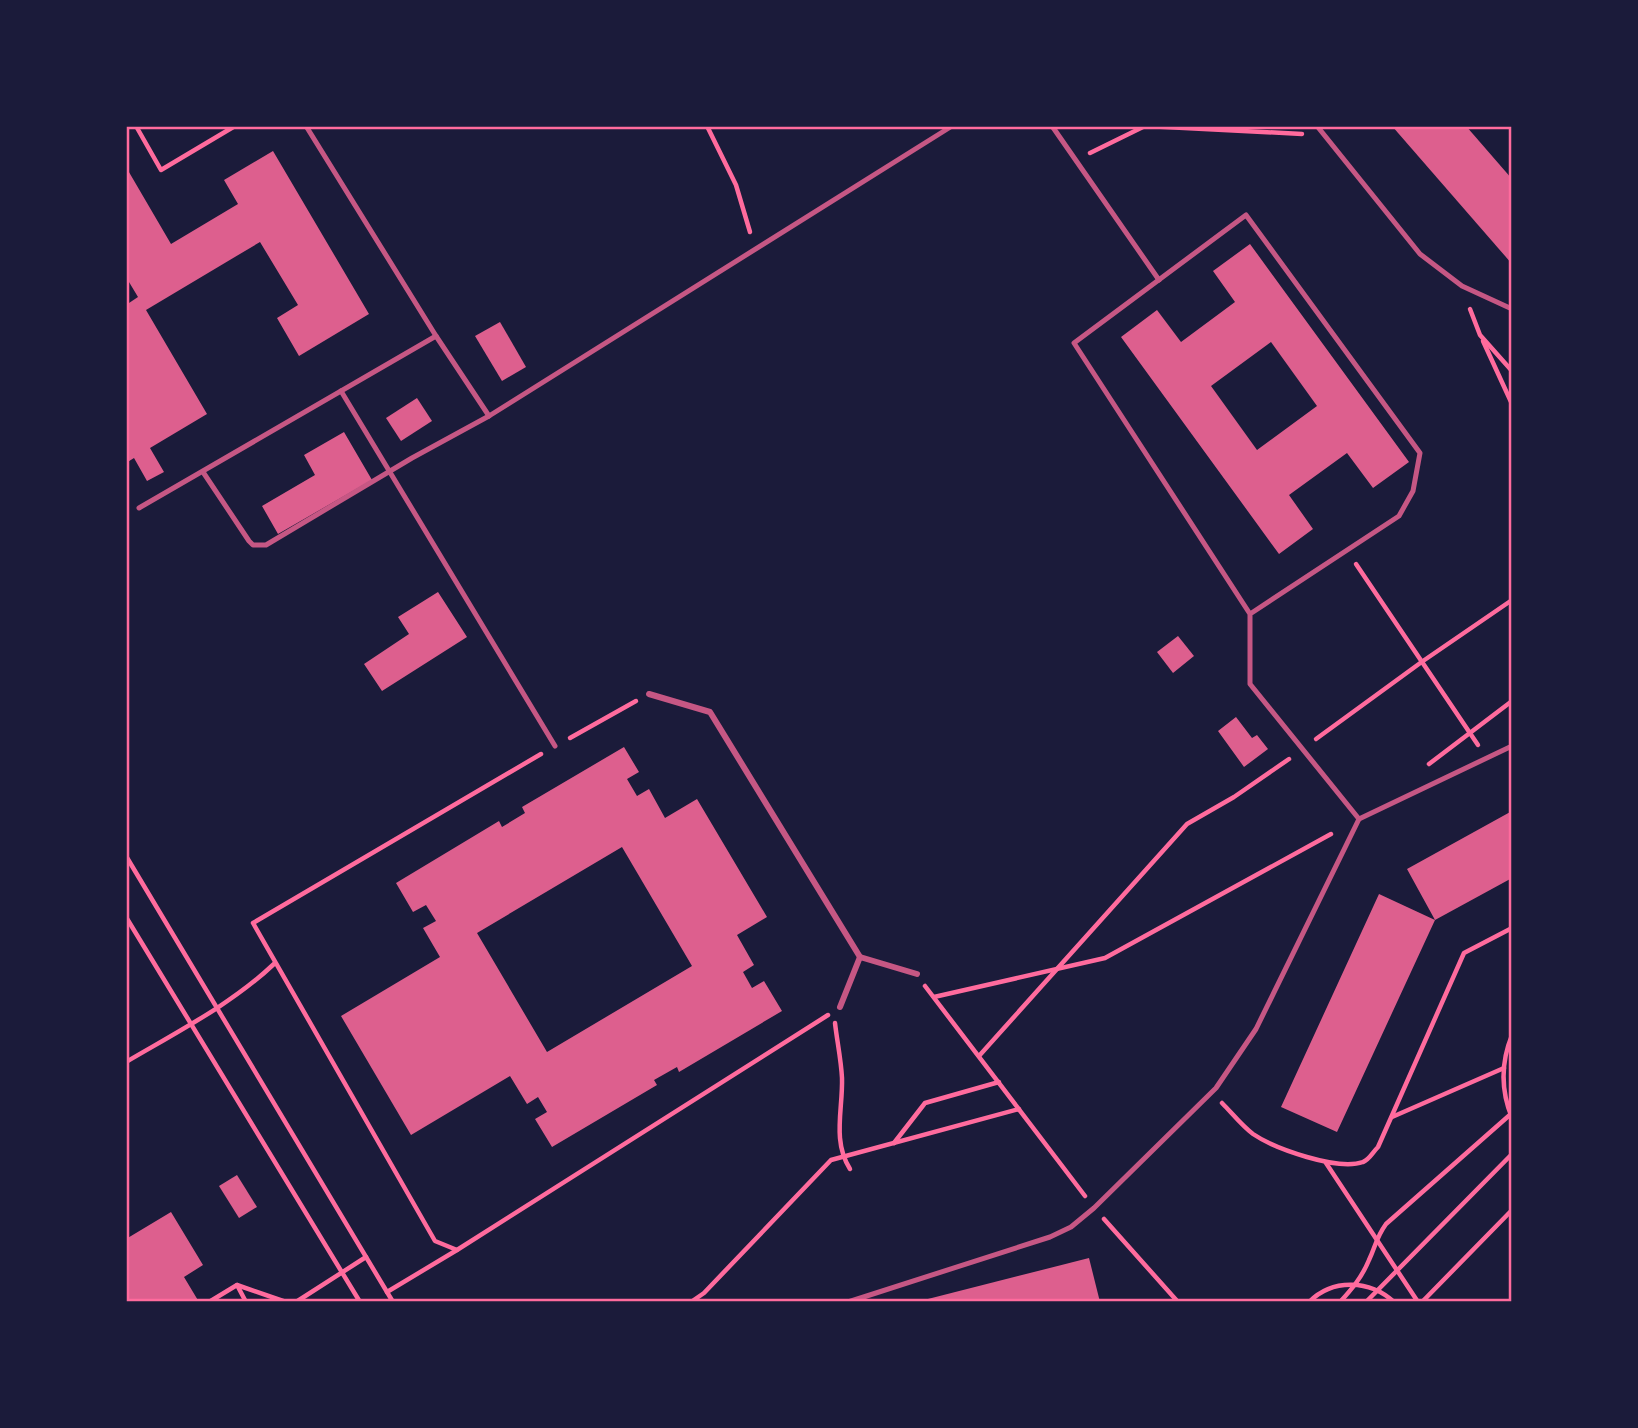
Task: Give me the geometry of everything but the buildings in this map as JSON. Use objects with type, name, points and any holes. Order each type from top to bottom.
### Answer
[{"type":"street","points":[[649,694],[710,712],[860,957],[917,974]]},
{"type":"street","points":[[840,1007],[860,957]]},
{"type":"lane","points":[[306,126],[436,336],[489,416]]},
{"type":"lane","points":[[203,472],[249,541],[260,546],[266,545],[489,416],[952,126]]},
{"type":"lane","points":[[1052,126],[1159,280]]},
{"type":"lane","points":[[1317,126],[1420,254],[1462,286],[1512,309]]},
{"type":"lane","points":[[1250,614],[1399,516],[1413,491],[1420,453],[1246,215],[1074,342],[1250,614],[1250,684],[1359,819]]},
{"type":"lane","points":[[139,508],[436,336]]},
{"type":"lane","points":[[341,391],[555,746]]},
{"type":"lane","points":[[848,1302],[1050,1237],[1071,1227],[1094,1208],[1211,1092],[1256,1029],[1359,819],[1512,746]]},
{"type":"path","points":[[136,126],[161,170],[235,126]]},
{"type":"path","points":[[707,126],[736,185],[755,249]]},
{"type":"path","points":[[1076,160],[1145,126],[1324,135]]},
{"type":"path","points":[[1462,286],[1480,335],[1512,404]]},
{"type":"path","points":[[1480,335],[1512,371]]},
{"type":"path","points":[[1348,551],[1486,758]]},
{"type":"path","points":[[979,1056],[1187,824],[1234,797],[1512,600]]},
{"type":"path","points":[[457,1250],[435,1241],[253,923],[649,694]]},
{"type":"path","points":[[1419,771],[1512,701]]},
{"type":"path","points":[[934,997],[1105,958],[1359,819]]},
{"type":"path","points":[[126,856],[393,1302]]},
{"type":"path","points":[[126,918],[359,1302]]},
{"type":"path","points":[[1211,1092],[1254,1134],[1290,1151],[1347,1165],[1366,1161],[1378,1147],[1464,953],[1512,928]]},
{"type":"path","points":[[126,1062],[191,1025],[257,981],[275,963]]},
{"type":"path","points":[[917,974],[1094,1208],[1178,1302]]},
{"type":"path","points":[[387,1292],[833,1012],[842,1079],[839,1112],[842,1157],[850,1169]]},
{"type":"path","points":[[1340,1302],[1356,1284],[1370,1259],[1376,1238],[1386,1224],[1511,1115],[1504,1092],[1503,1068],[1512,1035]]},
{"type":"path","points":[[1391,1117],[1503,1068]]},
{"type":"path","points":[[894,1143],[925,1103],[999,1082]]},
{"type":"path","points":[[691,1302],[704,1293],[831,1160],[1019,1110]]},
{"type":"path","points":[[1366,1302],[1512,1154]]},
{"type":"path","points":[[1326,1162],[1420,1302],[1512,1210]]},
{"type":"path","points":[[296,1302],[366,1257]]},
{"type":"path","points":[[1310,1302],[1326,1290],[1356,1284],[1378,1290],[1394,1302]]},
{"type":"path","points":[[209,1302],[237,1285]]},
{"type":"path","points":[[237,1285],[246,1302]]},
{"type":"path","points":[[237,1285],[286,1302]]}]
